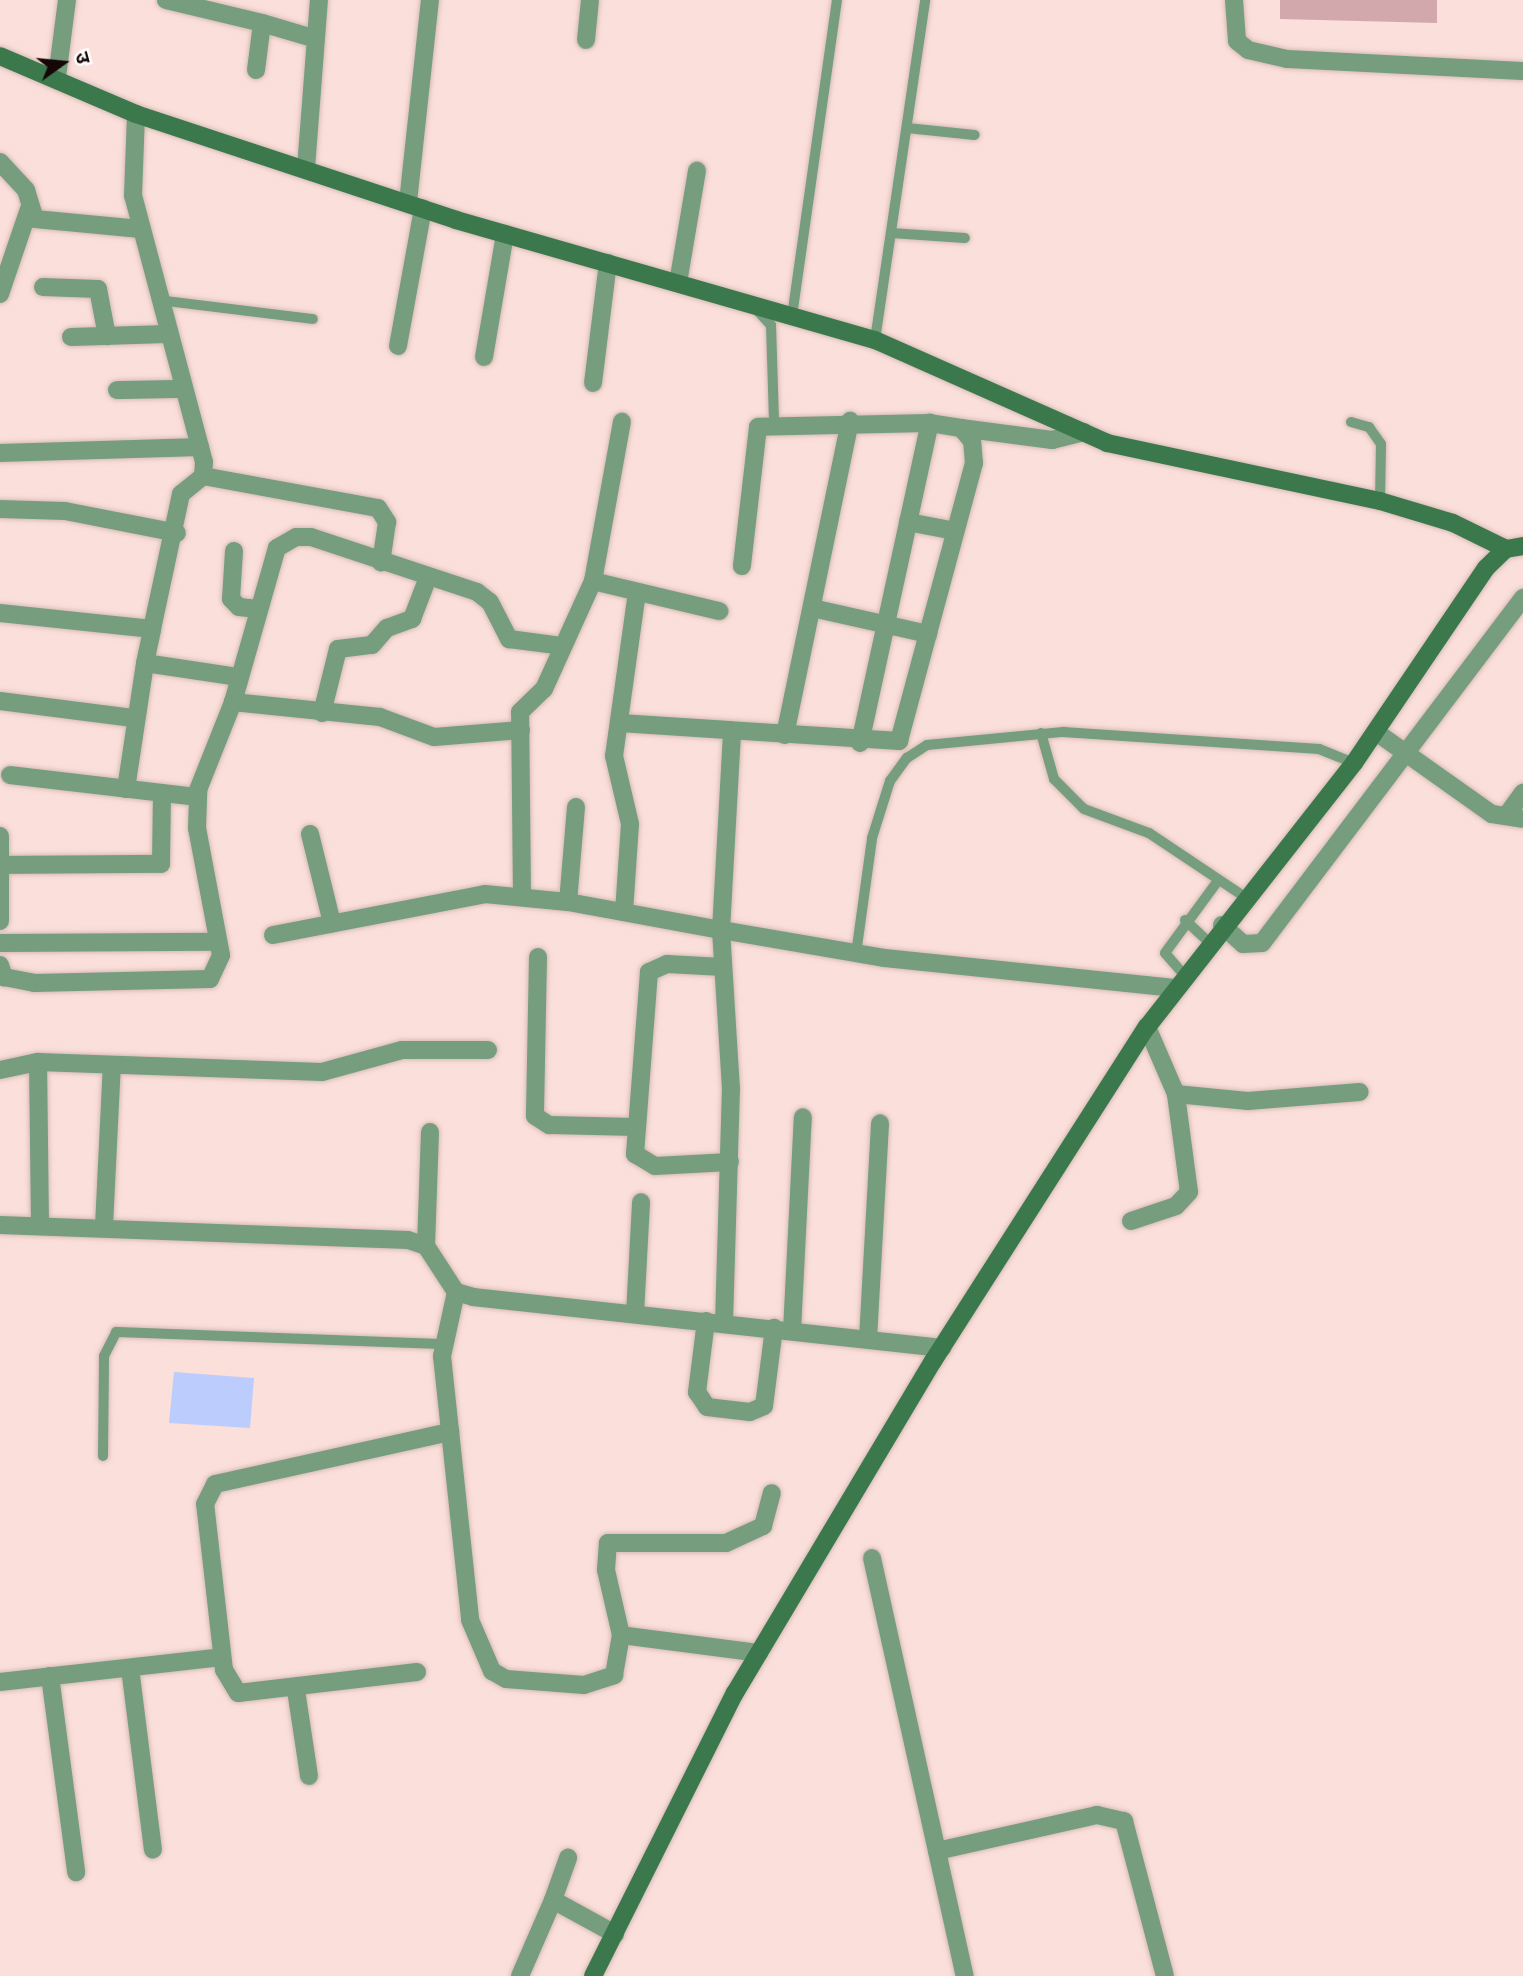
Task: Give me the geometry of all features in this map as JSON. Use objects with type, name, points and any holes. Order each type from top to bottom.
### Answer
[{"type":"main road","points":[[0,56],[57,77],[136,114],[505,234],[875,340],[1084,432],[1154,457],[1380,501],[1453,523],[1515,548]]},
{"type":"main road","points":[[593,1976],[759,1653],[942,1348],[1147,1027],[1222,926],[1354,763],[1486,568],[1515,548]]},
{"type":"street","points":[[57,77],[66,0]]},
{"type":"street","points":[[166,0],[195,4],[316,38]]},
{"type":"street","points":[[306,168],[320,0]]},
{"type":"street","points":[[398,346],[416,205],[430,0]]},
{"type":"street","points":[[586,40],[590,0]]},
{"type":"street","points":[[1234,0],[1237,41],[1248,50],[1287,59],[1523,71]]},
{"type":"street","points":[[256,70],[262,23]]},
{"type":"street","points":[[136,114],[130,167],[141,229],[180,389],[200,447],[203,477]]},
{"type":"street","points":[[0,162],[26,190],[29,209],[0,294]]},
{"type":"street","points":[[678,283],[697,171]]},
{"type":"street","points":[[29,209],[47,223],[141,229]]},
{"type":"street","points":[[484,357],[505,234]]},
{"type":"street","points":[[593,383],[608,263]]},
{"type":"street","points":[[43,287],[98,289],[107,336]]},
{"type":"street","points":[[71,337],[166,334]]},
{"type":"street","points":[[117,390],[180,389]]},
{"type":"street","points":[[785,736],[850,421]]},
{"type":"street","points":[[522,895],[523,705],[544,689],[593,581],[622,422]]},
{"type":"street","points":[[742,566],[755,431],[774,423],[930,423],[1052,440],[1084,432]]},
{"type":"street","points":[[860,743],[930,423]]},
{"type":"street","points":[[620,723],[860,743],[899,741],[974,451],[961,428]]},
{"type":"street","points":[[0,453],[200,447]]},
{"type":"street","points":[[126,789],[133,718],[152,629],[177,533],[181,494],[203,477],[378,508],[387,522],[381,563]]},
{"type":"street","points":[[0,509],[65,511],[177,533]]},
{"type":"street","points":[[908,522],[955,531]]},
{"type":"street","points":[[0,965],[4,977],[34,984],[195,983],[220,967],[219,942],[198,797],[233,702],[271,560],[286,541],[311,537],[427,580],[485,595],[509,639],[562,646]]},
{"type":"street","points":[[234,551],[231,599],[239,607],[258,609]]},
{"type":"street","points":[[322,713],[338,649],[372,645],[387,628],[412,619],[427,580]]},
{"type":"street","points":[[593,581],[719,611]]},
{"type":"street","points":[[624,912],[631,824],[615,768],[637,593]]},
{"type":"street","points":[[1222,926],[1243,944],[1262,943],[1523,598]]},
{"type":"street","points":[[812,608],[928,634]]},
{"type":"street","points":[[0,613],[152,629]]},
{"type":"street","points":[[145,663],[239,677]]},
{"type":"street","points":[[0,701],[133,718]]},
{"type":"street","points":[[233,702],[299,705],[322,713],[380,718],[434,737],[521,730]]},
{"type":"street","points":[[724,1323],[730,1162],[721,930],[732,732]]},
{"type":"street","points":[[1376,732],[1492,814],[1515,818],[1523,793]]},
{"type":"street","points":[[10,775],[198,797]]},
{"type":"street","points":[[1,865],[161,864],[162,793]]},
{"type":"street","points":[[568,902],[576,807]]},
{"type":"street","points":[[310,834],[332,923]]},
{"type":"street","points":[[0,836],[0,921]]},
{"type":"street","points":[[273,936],[485,894],[522,895],[856,954],[1180,982]]},
{"type":"street","points":[[0,943],[219,942]]},
{"type":"street","points":[[538,957],[536,1116],[549,1125],[637,1127]]},
{"type":"street","points":[[723,967],[667,964],[649,972],[635,1154],[645,1165],[730,1162]]},
{"type":"street","points":[[1131,1221],[1176,1206],[1189,1192],[1176,1094],[1147,1027]]},
{"type":"street","points":[[0,1070],[38,1062],[322,1072],[402,1049],[488,1049]]},
{"type":"street","points":[[38,1062],[40,1224]]},
{"type":"street","points":[[104,1226],[112,1065]]},
{"type":"street","points":[[1176,1094],[1258,1101],[1360,1092]]},
{"type":"street","points":[[706,1321],[697,1392],[707,1407],[750,1412],[764,1406],[783,1330],[803,1117]]},
{"type":"street","points":[[868,1339],[880,1123]]},
{"type":"street","points":[[430,1132],[426,1246],[456,1292],[442,1344],[450,1432],[470,1620],[492,1671],[506,1679],[601,1682],[619,1666],[621,1635],[606,1570],[608,1543],[726,1543],[763,1527],[772,1493]]},
{"type":"street","points":[[635,1314],[640,1202]]},
{"type":"street","points":[[0,1225],[104,1226],[389,1238],[426,1246]]},
{"type":"street","points":[[456,1292],[942,1348]]},
{"type":"street","points":[[417,1672],[296,1690],[238,1693],[229,1685],[222,1657],[205,1504],[209,1490],[450,1432]]},
{"type":"street","points":[[872,1558],[965,1976]]},
{"type":"street","points":[[621,1635],[759,1653]]},
{"type":"street","points":[[0,1682],[222,1657]]},
{"type":"street","points":[[130,1668],[153,1850]]},
{"type":"street","points":[[50,1676],[76,1872]]},
{"type":"street","points":[[296,1690],[309,1776]]},
{"type":"street","points":[[937,1851],[1097,1815],[1124,1821],[1165,1976]]},
{"type":"street","points":[[520,1976],[568,1858]]},
{"type":"street","points":[[553,1899],[615,1934]]},
{"type":"lane","points":[[792,316],[837,0]]},
{"type":"lane","points":[[875,340],[925,0]]},
{"type":"lane","points":[[907,128],[975,135]]},
{"type":"lane","points":[[891,233],[965,238]]},
{"type":"lane","points":[[158,300],[313,319]]},
{"type":"lane","points":[[751,304],[771,325],[774,423]]},
{"type":"lane","points":[[1350,422],[1369,427],[1381,444],[1380,501]]},
{"type":"lane","points":[[856,954],[872,838],[890,781],[907,758],[927,745],[1041,733],[1319,749],[1354,763]]},
{"type":"lane","points":[[1041,733],[1054,779],[1084,809],[1149,833],[1217,882],[1245,897]]},
{"type":"lane","points":[[1180,982],[1165,953],[1185,920],[1217,882]]},
{"type":"lane","points":[[1185,920],[1210,943]]},
{"type":"lane","points":[[103,1456],[104,1356],[116,1332],[442,1344]]},
{"type":"shaded area","points":[[174,1372],[254,1378],[250,1428],[169,1423]]}]
